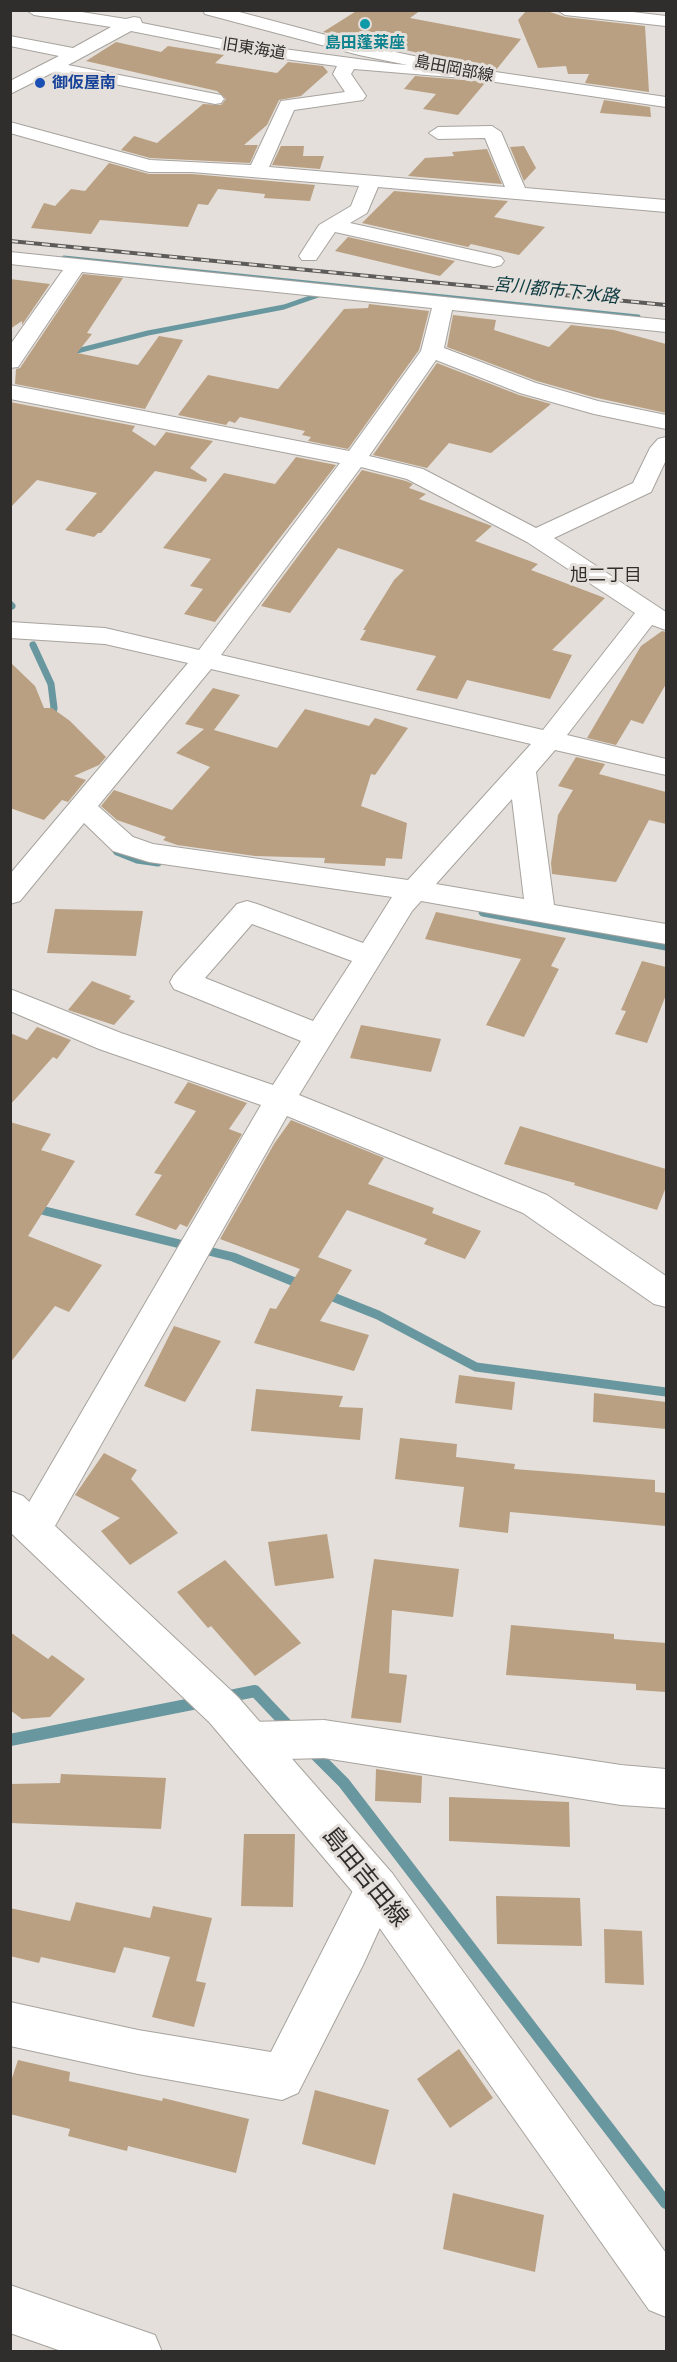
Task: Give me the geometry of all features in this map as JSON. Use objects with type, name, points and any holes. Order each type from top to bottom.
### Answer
[{"type":"street","name":"旧東海道","points":[[34,10],[129,25],[247,49],[348,63],[475,74]]},
{"type":"street","points":[[10,89],[78,54],[153,10]]},
{"type":"street","name":"島田岡部線","points":[[211,10],[365,51],[475,74],[666,102]]},
{"type":"street","points":[[565,10],[666,21]]},
{"type":"street","points":[[10,41],[78,54]]},
{"type":"street","points":[[257,173],[287,105],[357,96],[342,74],[348,63]]},
{"type":"street","points":[[53,67],[215,99]]},
{"type":"street","points":[[10,128],[148,166],[192,166],[666,206]]},
{"type":"street","points":[[438,133],[492,132],[517,193]]},
{"type":"street","points":[[309,256],[332,225],[360,209],[370,182]]},
{"type":"street","points":[[628,203],[666,184]]},
{"type":"street","points":[[332,225],[494,261]]},
{"type":"street","points":[[10,258],[444,301],[666,326]]},
{"type":"street","points":[[10,362],[76,265]]},
{"type":"street","points":[[10,894],[206,658],[355,459],[432,351],[444,301]]},
{"type":"street","points":[[432,351],[528,388],[594,407],[666,422]]},
{"type":"street","points":[[10,392],[355,459],[415,474],[536,537],[660,618],[402,904],[22,1518]]},
{"type":"street","points":[[536,537],[643,487],[658,453],[666,444]]},
{"type":"street","points":[[643,487],[666,499]]},
{"type":"street","points":[[10,630],[105,636],[666,767]]},
{"type":"street","points":[[522,770],[540,911]]},
{"type":"street","points":[[83,807],[123,844],[149,853],[414,890],[666,934]]},
{"type":"street","points":[[320,1036],[185,982],[247,911],[369,956]]},
{"type":"street","points":[[10,999],[110,1041],[280,1100],[535,1204],[666,1294]]},
{"type":"street","name":"島田吉田線","points":[[22,1518],[224,1710],[377,1887],[660,2269]]},
{"type":"street","points":[[251,1741],[324,1739],[621,1785],[666,1789]]},
{"type":"street","points":[[10,2024],[138,2052],[282,2077],[348,1950],[377,1887]]},
{"type":"street","points":[[10,2309],[138,2352]]},
{"type":"building","points":[[358,10],[421,10],[410,18],[521,39],[496,70],[323,32]]},
{"type":"building","points":[[527,10],[544,10],[565,17],[645,26],[649,92],[585,83],[589,74],[568,74],[566,66],[538,68],[518,20]]},
{"type":"building","points":[[116,42],[161,52],[168,46],[224,55],[215,63],[277,73],[288,62],[323,66],[328,72],[301,96],[279,100],[267,125],[244,145],[258,145],[250,163],[150,158],[121,150],[134,136],[157,143],[203,104],[221,105],[226,99],[217,91],[86,61]]},
{"type":"building","points":[[415,76],[485,83],[458,115],[423,109],[436,94],[404,89]]},
{"type":"building","points":[[604,100],[650,107],[651,117],[600,113]]},
{"type":"building","points":[[281,146],[304,146],[303,156],[324,156],[320,169],[272,165]]},
{"type":"building","points":[[524,146],[536,168],[524,181],[510,147]]},
{"type":"building","points":[[487,149],[502,184],[408,176],[425,158],[454,156],[452,152]]},
{"type":"building","points":[[109,163],[149,174],[192,174],[315,185],[310,201],[264,198],[265,194],[218,189],[208,205],[198,204],[188,227],[100,220],[91,234],[31,228],[44,203],[55,206],[71,189],[85,191]]},
{"type":"building","points":[[394,191],[508,201],[494,217],[545,227],[519,255],[471,244],[468,247],[362,223]]},
{"type":"building","points":[[348,237],[455,261],[440,276],[335,251]]},
{"type":"building","points":[[83,274],[123,278],[87,333],[92,334],[77,353],[138,365],[159,336],[183,340],[145,409],[15,384],[16,369],[20,368]]},
{"type":"building","points":[[10,279],[50,284],[22,325],[22,321],[10,329]]},
{"type":"building","points":[[369,304],[429,311],[419,350],[348,449],[308,441],[311,437],[302,435],[305,431],[240,417],[235,423],[229,421],[226,425],[178,415],[208,375],[278,389],[344,309],[368,308]]},
{"type":"building","points":[[453,315],[496,320],[494,330],[549,347],[571,325],[614,330],[666,344],[666,413],[593,397],[537,381],[447,347]]},
{"type":"building","points":[[437,363],[519,395],[551,404],[491,453],[449,443],[427,468],[373,455]]},
{"type":"building","points":[[10,402],[135,426],[132,431],[155,446],[166,432],[213,441],[190,468],[207,479],[206,482],[155,471],[101,533],[94,537],[65,530],[97,493],[37,480],[10,508]]},
{"type":"building","points":[[296,457],[336,465],[215,622],[184,614],[203,589],[190,586],[211,559],[163,548],[224,473],[275,484]]},
{"type":"building","points":[[362,470],[413,484],[409,488],[426,494],[419,499],[492,526],[475,541],[538,564],[531,570],[605,598],[552,650],[572,655],[550,699],[467,680],[457,699],[416,690],[436,656],[360,640],[366,630],[363,630],[394,580],[404,570],[338,548],[290,613],[261,606]]},
{"type":"building","points":[[662,631],[666,632],[666,684],[643,724],[631,720],[616,745],[587,738],[641,646]]},
{"type":"building","points":[[10,662],[35,686],[44,708],[52,708],[70,721],[106,757],[99,765],[74,776],[86,780],[68,802],[62,800],[44,820],[10,808]]},
{"type":"building","points":[[213,688],[240,695],[214,730],[277,748],[305,709],[369,726],[375,718],[408,728],[375,775],[371,774],[361,806],[407,823],[402,859],[386,858],[385,866],[324,863],[325,858],[255,856],[177,845],[163,840],[166,837],[117,820],[101,806],[114,790],[172,810],[210,767],[176,753],[204,729],[185,724]]},
{"type":"building","points":[[576,757],[605,764],[599,774],[666,792],[666,824],[649,820],[616,882],[552,874],[551,863],[558,815],[573,790],[558,786]]},
{"type":"building","points":[[55,909],[143,911],[136,956],[47,953]]},
{"type":"building","points":[[436,912],[566,938],[551,966],[559,969],[524,1037],[486,1025],[521,959],[425,939]]},
{"type":"building","points":[[642,961],[666,967],[666,995],[647,1043],[615,1034],[626,1011],[621,1010]]},
{"type":"building","points":[[92,981],[131,996],[129,999],[135,1001],[114,1025],[68,1010]]},
{"type":"building","points":[[361,1025],[441,1039],[431,1072],[350,1058]]},
{"type":"building","points":[[37,1027],[71,1040],[57,1059],[53,1057],[10,1105],[10,1033],[27,1040]]},
{"type":"building","points":[[188,1082],[247,1103],[229,1129],[242,1134],[187,1227],[180,1224],[176,1230],[135,1215],[162,1175],[154,1173],[196,1111],[174,1103]]},
{"type":"building","points":[[291,1120],[384,1158],[368,1184],[434,1208],[432,1213],[481,1231],[465,1259],[424,1244],[427,1239],[347,1210],[318,1257],[352,1270],[320,1321],[369,1335],[354,1371],[254,1343],[270,1308],[276,1309],[300,1269],[220,1239],[274,1144]]},
{"type":"building","points":[[10,1122],[51,1134],[41,1150],[75,1161],[28,1236],[102,1265],[69,1312],[55,1306],[10,1363]]},
{"type":"building","points":[[520,1126],[666,1169],[666,1187],[657,1210],[574,1185],[575,1183],[504,1164]]},
{"type":"building","points":[[174,1326],[221,1341],[185,1402],[144,1386]]},
{"type":"building","points":[[459,1375],[515,1382],[512,1410],[455,1403]]},
{"type":"building","points":[[256,1389],[343,1396],[339,1407],[363,1408],[360,1440],[251,1431]]},
{"type":"building","points":[[594,1393],[666,1402],[666,1429],[593,1422]]},
{"type":"building","points":[[400,1438],[457,1444],[456,1457],[515,1464],[514,1469],[655,1480],[655,1492],[666,1493],[666,1526],[510,1512],[508,1533],[459,1527],[464,1487],[395,1479]]},
{"type":"building","points":[[104,1453],[137,1470],[131,1479],[178,1533],[130,1565],[101,1531],[120,1518],[75,1495]]},
{"type":"building","points":[[327,1534],[334,1578],[275,1586],[268,1542]]},
{"type":"building","points":[[374,1559],[459,1569],[453,1617],[392,1610],[389,1673],[407,1675],[401,1723],[351,1718]]},
{"type":"building","points":[[225,1560],[301,1643],[255,1676],[177,1592]]},
{"type":"building","points":[[511,1625],[614,1634],[614,1639],[666,1643],[666,1692],[636,1690],[636,1684],[506,1675]]},
{"type":"building","points":[[10,1632],[48,1659],[52,1655],[85,1679],[50,1717],[22,1719],[10,1710]]},
{"type":"building","points":[[376,1769],[422,1776],[421,1803],[375,1801]]},
{"type":"building","points":[[61,1774],[166,1778],[161,1829],[10,1823],[10,1784],[60,1783]]},
{"type":"building","points":[[449,1797],[569,1802],[570,1847],[449,1841]]},
{"type":"building","points":[[244,1834],[295,1834],[293,1907],[241,1906]]},
{"type":"building","points":[[496,1896],[580,1898],[582,1946],[497,1944]]},
{"type":"building","points":[[76,1902],[150,1918],[153,1906],[212,1918],[196,1981],[206,1983],[194,2027],[152,2017],[170,1957],[124,1947],[115,1973],[41,1957],[39,1963],[10,1956],[10,1908],[70,1921]]},
{"type":"building","points":[[604,1929],[642,1931],[644,1985],[605,1983]]},
{"type":"building","points":[[459,2049],[493,2098],[450,2128],[417,2079]]},
{"type":"building","points":[[18,2060],[70,2072],[69,2081],[162,2101],[163,2098],[249,2119],[236,2173],[128,2146],[127,2151],[68,2136],[70,2129],[10,2114],[10,2084]]},
{"type":"building","points":[[315,2090],[389,2110],[375,2165],[302,2144]]},
{"type":"building","points":[[453,2193],[544,2215],[535,2272],[443,2249]]},
{"type":"waterway","name":"宮川都市下水路","points":[[64,258],[638,317]]},
{"type":"waterway","points":[[69,353],[148,333],[284,307],[327,292]]},
{"type":"waterway","points":[[33,645],[51,684],[54,708],[52,719]]},
{"type":"waterway","points":[[113,847],[117,852],[137,860],[158,863]]},
{"type":"waterway","points":[[483,912],[666,946]]},
{"type":"waterway","points":[[33,1208],[233,1257],[302,1285]]},
{"type":"waterway","points":[[323,1293],[378,1315],[476,1367],[666,1392]]},
{"type":"waterway","points":[[225,1697],[255,1691],[290,1728]]},
{"type":"waterway","points":[[10,1740],[202,1702]]},
{"type":"waterway","points":[[310,1749],[344,1783],[666,2203]]},
{"type":"railway","points":[[10,241],[666,305]]},
{"type":"place","name":"島田蓬莱座","points":[[365,24]]},
{"type":"place","name":"御仮屋南","points":[[40,83]]},
{"type":"district","name":"旭二丁目","points":[[606,576]]}]
